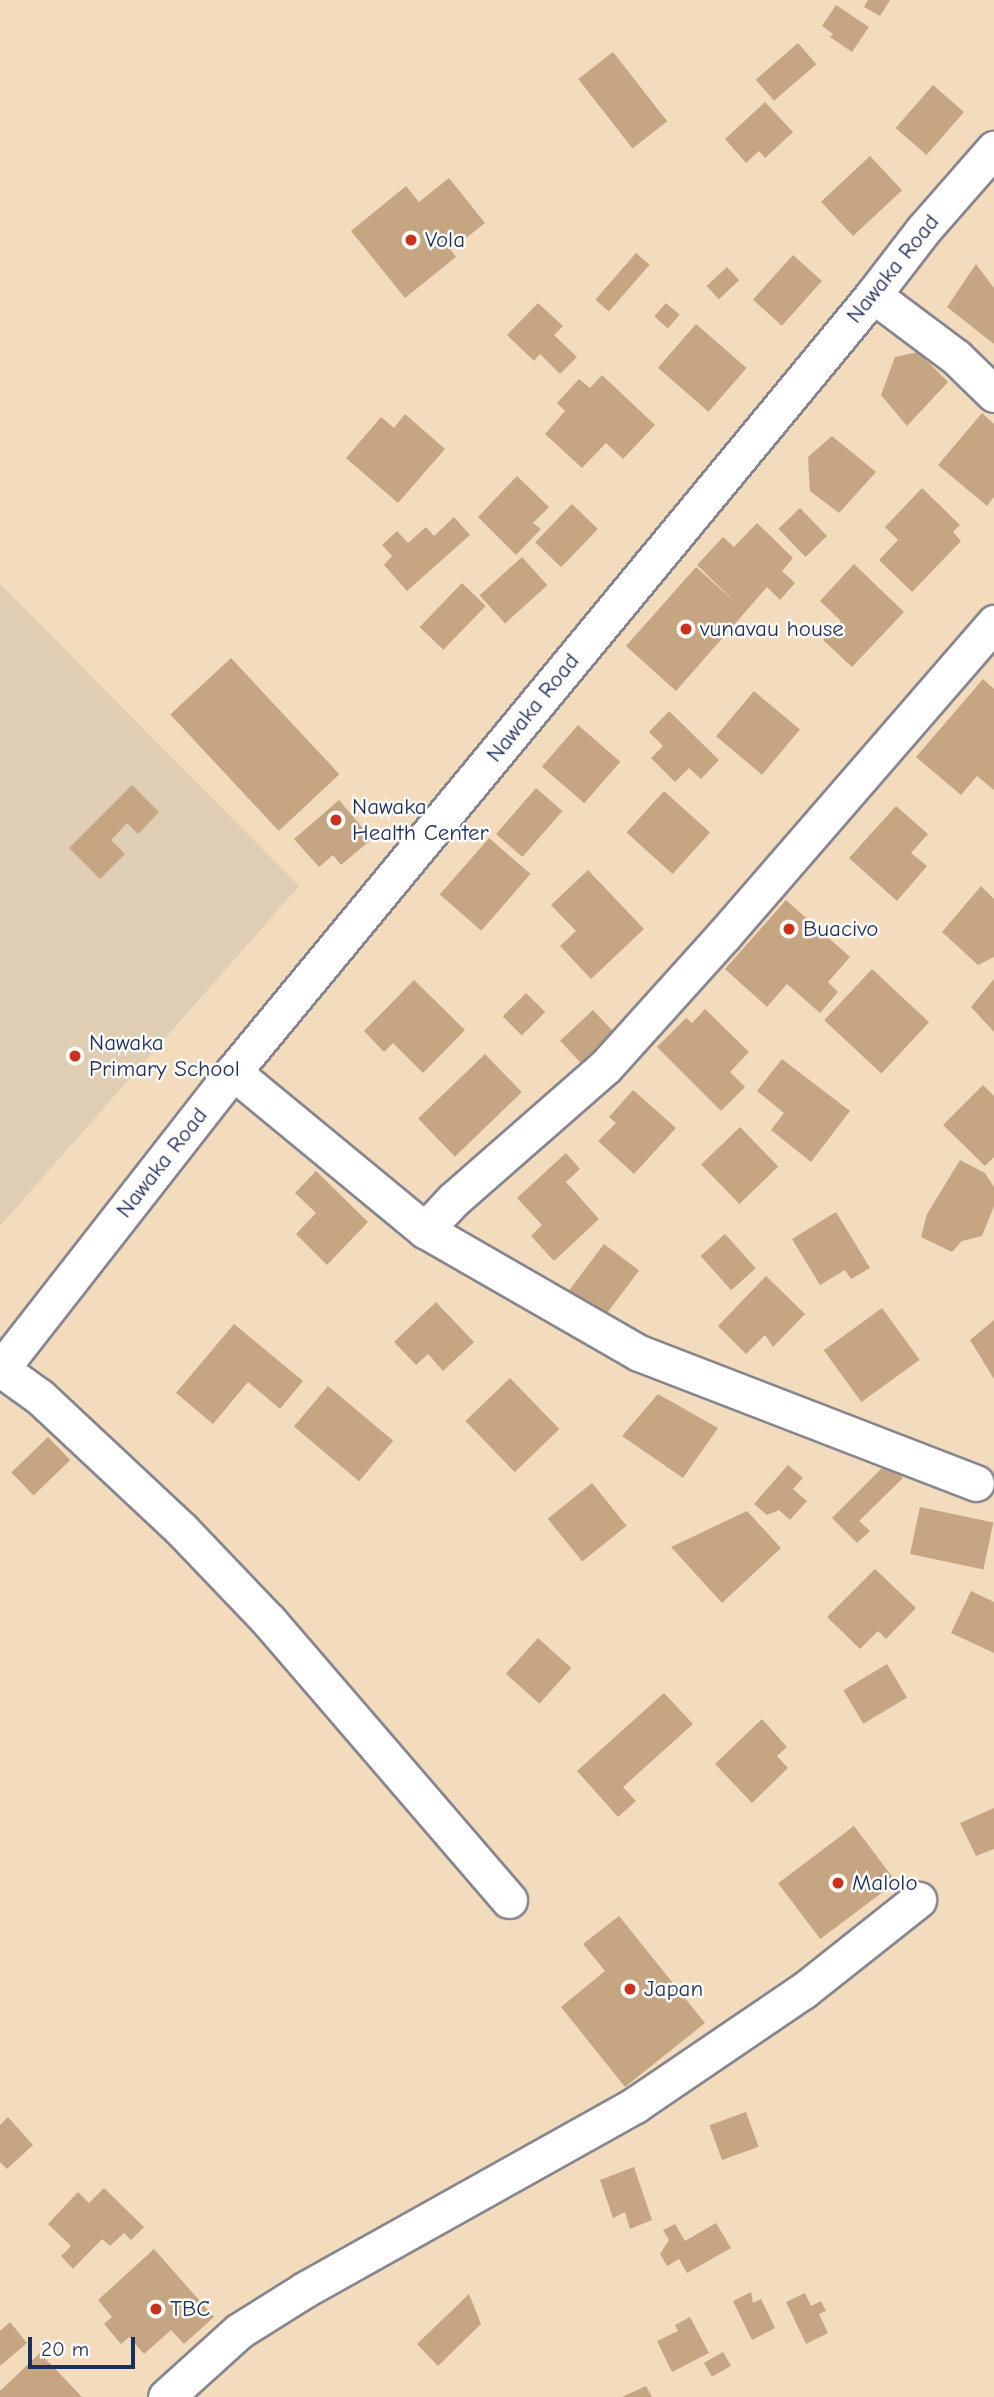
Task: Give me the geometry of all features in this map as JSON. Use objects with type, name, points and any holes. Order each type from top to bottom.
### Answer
[{"type":"street","name":"Nawaka Road","points":[[5,1351],[873,295],[923,230],[994,149]]},
{"type":"street","points":[[873,295],[956,357],[994,394]]},
{"type":"street","points":[[425,1230],[453,1200],[606,1066],[724,935],[994,623]]},
{"type":"street","points":[[233,1072],[425,1230],[639,1353],[976,1483]]},
{"type":"street","points":[[5,1351],[40,1397],[182,1530],[269,1621],[509,1900]]},
{"type":"street","points":[[166,2397],[239,2331],[306,2289],[635,2105],[803,1991],[918,1900]]},
{"type":"shaded area","name":"Nawaka Primary School","points":[[0,584],[299,886],[0,1226]]},
{"type":"building","points":[[868,0],[890,0],[880,16],[864,7]]},
{"type":"building","points":[[836,5],[869,27],[852,52],[830,37],[833,34],[822,26]]},
{"type":"building","points":[[798,43],[816,64],[774,101],[756,80]]},
{"type":"building","points":[[613,52],[667,121],[633,148],[578,79]]},
{"type":"building","points":[[933,85],[964,112],[927,155],[896,128]]},
{"type":"building","points":[[765,102],[793,132],[765,158],[759,151],[746,163],[725,139]]},
{"type":"building","points":[[870,156],[902,190],[853,236],[821,202]]},
{"type":"building","name":"Vola","points":[[449,178],[485,223],[451,250],[456,257],[405,298],[351,231],[406,186],[419,202]]},
{"type":"building","points":[[636,253],[650,265],[609,312],[595,300]]},
{"type":"building","points":[[793,255],[822,281],[782,326],[753,300]]},
{"type":"building","points":[[976,264],[994,288],[994,344],[947,307]]},
{"type":"building","points":[[727,267],[739,280],[719,299],[707,286]]},
{"type":"building","points":[[538,303],[563,326],[554,335],[577,357],[560,374],[540,354],[534,361],[507,335]]},
{"type":"building","points":[[666,303],[680,315],[668,328],[654,317]]},
{"type":"building","points":[[696,324],[747,368],[709,412],[658,368]]},
{"type":"building","points":[[918,352],[948,382],[907,426],[881,395],[895,357]]},
{"type":"building","points":[[602,375],[655,425],[623,459],[606,443],[582,468],[545,434],[565,411],[557,403],[579,379],[590,388]]},
{"type":"building","points":[[982,413],[994,424],[994,497],[987,506],[938,465]]},
{"type":"building","points":[[405,414],[445,449],[398,503],[346,458],[381,417],[394,428]]},
{"type":"building","points":[[832,436],[876,472],[839,513],[810,491],[808,457]]},
{"type":"building","points":[[517,476],[549,507],[533,523],[541,529],[516,555],[478,517]]},
{"type":"building","points":[[922,488],[960,525],[953,532],[961,541],[912,592],[879,560],[898,540],[885,527]]},
{"type":"building","points":[[572,504],[598,529],[561,567],[535,542]]},
{"type":"building","points":[[800,508],[827,536],[806,557],[778,529]]},
{"type":"building","points":[[454,517],[470,535],[407,591],[384,565],[392,556],[382,545],[397,531],[408,543],[426,527],[434,536]]},
{"type":"building","name":"vunavau house","points":[[757,523],[793,558],[782,571],[795,583],[780,600],[767,587],[676,691],[626,646],[696,567],[737,604],[697,565],[723,537],[734,547]]},
{"type":"building","points":[[522,557],[547,585],[505,623],[480,595]]},
{"type":"building","points":[[854,564],[904,612],[852,667],[823,640],[841,621],[820,601]]},
{"type":"building","points":[[462,583],[486,606],[443,650],[420,627]]},
{"type":"building","points":[[231,658],[339,774],[279,831],[170,715]]},
{"type":"building","points":[[983,679],[994,689],[994,790],[977,776],[961,795],[916,757]]},
{"type":"building","points":[[754,691],[800,730],[762,775],[716,736]]},
{"type":"building","points":[[669,711],[719,760],[701,779],[689,768],[675,782],[651,758],[663,746],[649,732]]},
{"type":"building","points":[[578,725],[620,762],[584,803],[542,767]]},
{"type":"building","points":[[132,785],[159,812],[138,834],[127,823],[111,840],[125,854],[100,879],[69,848]]},
{"type":"building","points":[[536,788],[562,811],[522,857],[496,834]]},
{"type":"building","points":[[664,791],[710,832],[673,874],[627,833]]},
{"type":"building","name":"Nawaka Health Center","points":[[339,800],[372,839],[341,865],[333,855],[319,867],[294,839]]},
{"type":"building","points":[[896,806],[928,834],[911,853],[927,866],[897,901],[849,858]]},
{"type":"building","points":[[489,838],[531,874],[481,931],[440,895]]},
{"type":"building","points":[[588,870],[644,929],[591,979],[560,946],[576,931],[551,905]]},
{"type":"building","points":[[981,886],[994,899],[994,957],[978,965],[942,932]]},
{"type":"building","name":"Buacivo","points":[[786,900],[850,957],[828,982],[838,992],[820,1013],[787,984],[767,1007],[725,969]]},
{"type":"building","name":"Buacivo","points":[[872,969],[929,1022],[881,1073],[824,1020]]},
{"type":"building","points":[[994,979],[994,1032],[971,1007]]},
{"type":"building","points":[[414,980],[465,1030],[423,1073],[393,1043],[384,1052],[364,1031]]},
{"type":"building","points":[[526,993],[545,1012],[522,1035],[503,1016]]},
{"type":"building","points":[[705,1009],[749,1052],[730,1072],[745,1087],[721,1111],[657,1047],[686,1018],[692,1023]]},
{"type":"building","points":[[593,1010],[616,1035],[583,1066],[560,1041]]},
{"type":"building","points":[[485,1054],[522,1092],[455,1157],[418,1119]]},
{"type":"building","points":[[782,1059],[850,1111],[811,1162],[771,1130],[784,1113],[757,1091]]},
{"type":"building","points":[[983,1085],[994,1096],[994,1157],[985,1166],[943,1125]]},
{"type":"building","points":[[633,1090],[676,1128],[634,1174],[598,1141],[616,1123],[609,1117]]},
{"type":"building","points":[[740,1127],[778,1167],[739,1204],[701,1165]]},
{"type":"building","points":[[566,1153],[580,1169],[566,1182],[599,1219],[554,1261],[531,1236],[542,1225],[517,1198]]},
{"type":"building","points":[[960,1160],[985,1173],[994,1187],[994,1206],[982,1236],[962,1241],[952,1252],[921,1237],[927,1214]]},
{"type":"building","points":[[316,1171],[368,1222],[327,1265],[296,1234],[316,1213],[295,1193]]},
{"type":"building","points":[[836,1212],[870,1268],[851,1279],[845,1270],[820,1285],[792,1239]]},
{"type":"building","points":[[725,1234],[756,1268],[731,1290],[700,1256]]},
{"type":"building","points":[[604,1244],[639,1270],[602,1320],[567,1294]]},
{"type":"building","points":[[766,1276],[805,1314],[773,1347],[765,1335],[746,1354],[718,1326]]},
{"type":"building","points":[[436,1302],[474,1342],[443,1371],[428,1354],[416,1365],[394,1342]]},
{"type":"building","points":[[882,1308],[920,1360],[861,1402],[824,1350]]},
{"type":"building","points":[[994,1320],[994,1379],[970,1340]]},
{"type":"building","points":[[234,1324],[303,1381],[280,1409],[248,1382],[213,1424],[176,1393]]},
{"type":"building","points":[[510,1378],[559,1429],[515,1472],[465,1421]]},
{"type":"building","points":[[328,1386],[393,1441],[359,1481],[294,1427]]},
{"type":"building","points":[[658,1394],[718,1428],[683,1478],[622,1436]]},
{"type":"building","points":[[48,1437],[70,1460],[34,1495],[11,1472]]},
{"type":"building","points":[[887,1463],[903,1478],[859,1521],[870,1531],[857,1543],[832,1518]]},
{"type":"building","points":[[788,1465],[803,1478],[793,1489],[807,1501],[790,1520],[779,1510],[767,1515],[754,1504]]},
{"type":"building","points":[[592,1483],[627,1526],[582,1562],[548,1519]]},
{"type":"building","points":[[920,1507],[993,1523],[983,1570],[910,1554]]},
{"type":"building","points":[[747,1511],[781,1548],[722,1603],[671,1547]]},
{"type":"building","points":[[875,1569],[916,1608],[886,1639],[878,1631],[860,1649],[827,1617]]},
{"type":"building","points":[[971,1591],[994,1602],[994,1653],[951,1633]]},
{"type":"building","points":[[538,1638],[571,1668],[539,1704],[506,1674]]},
{"type":"building","points":[[887,1664],[907,1697],[863,1724],[843,1690]]},
{"type":"building","points":[[664,1693],[693,1724],[623,1787],[636,1801],[618,1817],[577,1771]]},
{"type":"building","points":[[762,1719],[787,1747],[777,1756],[788,1768],[752,1803],[715,1764]]},
{"type":"building","points":[[994,1808],[994,1849],[976,1856],[960,1823]]},
{"type":"building","name":"Malolo","points":[[854,1826],[896,1882],[820,1939],[778,1883]]},
{"type":"building","name":"Japan","points":[[619,1916],[705,2023],[625,2087],[561,2007],[605,1971],[583,1944]]},
{"type":"building","points":[[746,2112],[759,2147],[722,2160],[709,2125]]},
{"type":"building","points":[[8,2117],[33,2145],[7,2169],[0,2162],[0,2125]]},
{"type":"building","points":[[634,2167],[652,2220],[630,2229],[625,2212],[613,2218],[600,2180]]},
{"type":"building","name":"TBC","points":[[104,2188],[144,2227],[131,2240],[124,2233],[110,2246],[102,2239],[73,2269],[61,2256],[71,2246],[48,2224],[78,2192],[89,2203]]},
{"type":"building","points":[[716,2223],[731,2248],[687,2273],[679,2259],[667,2266],[660,2254],[669,2240],[663,2230],[675,2224],[685,2241]]},
{"type":"building","name":"TBC","points":[[154,2249],[214,2317],[184,2344],[171,2330],[144,2354],[129,2337],[121,2344],[104,2324],[112,2317],[98,2300]]},
{"type":"building","points":[[751,2292],[753,2303],[761,2299],[775,2328],[752,2340],[733,2301]]},
{"type":"building","points":[[805,2293],[811,2306],[821,2301],[826,2311],[819,2314],[828,2333],[806,2344],[786,2302]]},
{"type":"building","points":[[469,2294],[481,2324],[438,2366],[417,2344]]},
{"type":"building","points":[[690,2317],[709,2353],[672,2372],[657,2341],[678,2331],[675,2325]]},
{"type":"building","points":[[10,2322],[27,2343],[0,2366],[0,2331]]},
{"type":"building","points":[[723,2352],[731,2366],[712,2377],[704,2363]]},
{"type":"building","points":[[40,2353],[82,2397],[0,2397],[0,2391]]},
{"type":"building","points":[[646,2386],[652,2397],[622,2397]]},
{"type":"place","name":"Vola","points":[[411,240]]},
{"type":"place","name":"vunavau house","points":[[686,629]]},
{"type":"place","name":"Nawaka Health Center","points":[[336,820]]},
{"type":"place","name":"Buacivo","points":[[789,929]]},
{"type":"place","name":"Nawaka Primary School","points":[[75,1056]]},
{"type":"place","name":"Malolo","points":[[838,1883]]},
{"type":"place","name":"Japan","points":[[630,1989]]},
{"type":"place","name":"TBC","points":[[156,2309]]}]
